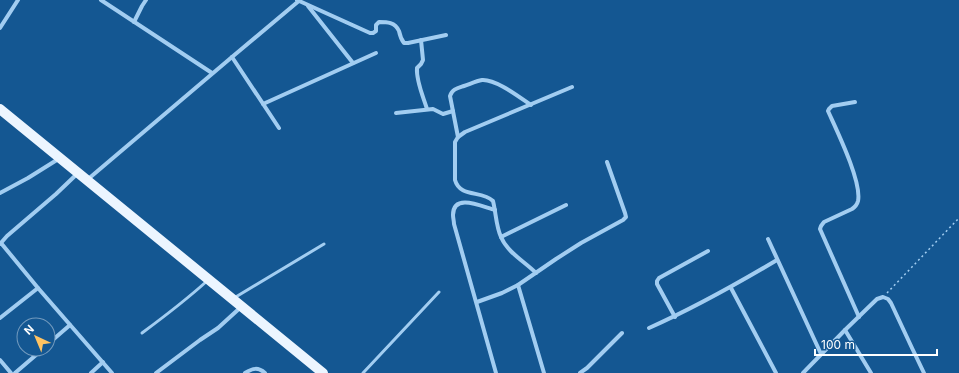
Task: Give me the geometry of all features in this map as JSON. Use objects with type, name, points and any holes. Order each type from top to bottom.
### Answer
[{"type":"main road","points":[[0,109],[320,372]]},
{"type":"street","points":[[0,28],[18,0]]},
{"type":"street","points":[[101,0],[212,73]]},
{"type":"street","points":[[134,22],[146,0]]},
{"type":"street","points":[[87,180],[298,0],[306,5],[370,33],[376,31],[376,25],[379,22],[390,22],[398,29],[404,43],[446,35]]},
{"type":"street","points":[[306,5],[353,63]]},
{"type":"street","points":[[421,40],[423,60],[417,68],[417,71],[427,109]]},
{"type":"street","points":[[263,104],[376,53]]},
{"type":"street","points":[[232,57],[279,128]]},
{"type":"street","points":[[458,137],[450,96],[455,89],[481,80],[489,80],[499,84],[531,105]]},
{"type":"street","points":[[536,273],[514,255],[506,246],[501,237],[497,224],[493,201],[490,198],[462,191],[456,185],[455,142],[458,137],[465,132],[531,105],[572,86]]},
{"type":"street","points":[[855,102],[832,106],[828,109],[828,111],[856,179],[858,201],[852,209],[824,222],[820,229],[859,317]]},
{"type":"street","points":[[396,113],[427,109],[433,109],[443,114],[453,111]]},
{"type":"street","points":[[0,193],[60,158]]},
{"type":"street","points":[[477,302],[502,293],[518,285],[556,258],[626,217],[626,213],[607,162]]},
{"type":"street","points":[[78,173],[7,236],[0,244],[112,373]]},
{"type":"street","points":[[495,210],[467,202],[460,203],[454,208],[453,214],[454,224],[496,373]]},
{"type":"street","points":[[501,237],[566,205]]},
{"type":"street","points":[[0,237],[7,236]]},
{"type":"street","points":[[768,239],[822,354]]},
{"type":"street","points":[[675,317],[657,284],[657,281],[659,278],[708,251]]},
{"type":"street","points":[[649,328],[675,317],[731,288],[777,260]]},
{"type":"street","points":[[518,285],[544,373]]},
{"type":"street","points":[[0,318],[38,288]]},
{"type":"street","points":[[731,288],[776,373]]},
{"type":"street","points":[[803,373],[877,299],[883,297],[888,299],[891,303],[924,373]]},
{"type":"street","points":[[156,373],[218,328],[242,307]]},
{"type":"street","points":[[56,337],[70,325]]},
{"type":"street","points":[[845,330],[871,373]]},
{"type":"street","points":[[580,373],[587,368],[622,333]]},
{"type":"street","points":[[15,373],[34,357]]},
{"type":"street","points":[[0,360],[11,373]]},
{"type":"street","points":[[91,373],[103,362]]},
{"type":"street","points":[[245,373],[257,368],[265,373]]},
{"type":"lane","points":[[232,299],[324,244]]},
{"type":"lane","points":[[142,333],[186,300],[209,280]]},
{"type":"lane","points":[[363,373],[439,292]]},
{"type":"path","points":[[883,297],[959,218]]}]
